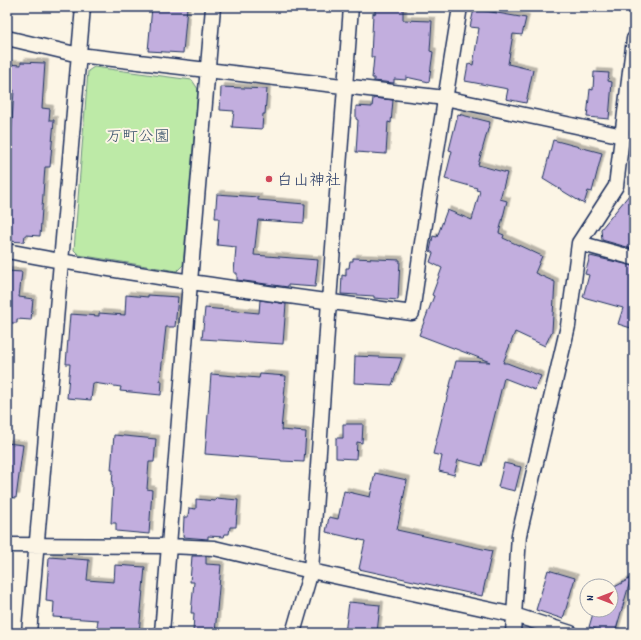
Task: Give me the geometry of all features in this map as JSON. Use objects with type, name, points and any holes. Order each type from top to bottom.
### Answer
[{"type":"street","points":[[29,633],[83,7]]},
{"type":"street","points":[[162,633],[213,7]]},
{"type":"street","points":[[293,633],[311,571],[351,7]]},
{"type":"street","points":[[7,251],[61,262],[190,282],[412,313],[460,7]]},
{"type":"street","points":[[7,38],[79,55],[445,98],[627,130]]},
{"type":"street","points":[[513,633],[520,535],[568,326],[579,244],[616,186],[627,130],[634,39]]},
{"type":"street","points":[[579,244],[634,258]]},
{"type":"street","points":[[7,544],[36,546],[169,546],[214,548],[311,571],[514,615],[571,633]]},
{"type":"green space","name":"万町公園","points":[[94,67],[192,80],[198,89],[183,265],[177,271],[79,255],[74,250],[88,71]]},
{"type":"building","points":[[152,7],[187,7],[183,53],[148,51]]},
{"type":"building","points":[[375,7],[403,7],[403,20],[432,21],[430,51],[433,52],[429,82],[406,77],[406,80],[394,79],[394,83],[374,81],[374,78],[372,78],[374,57],[371,57],[373,13],[375,14]]},
{"type":"building","points":[[474,9],[526,18],[522,35],[513,34],[508,64],[533,70],[526,103],[506,99],[508,89],[465,81],[468,64],[473,65],[479,28],[470,27]]},
{"type":"building","points":[[21,62],[45,63],[42,108],[50,109],[49,120],[54,120],[50,167],[45,167],[40,236],[25,235],[24,242],[7,241],[7,201],[14,90],[7,90],[7,64],[21,65]]},
{"type":"building","points":[[594,72],[609,73],[608,81],[612,82],[609,119],[587,117],[590,89],[593,90]]},
{"type":"building","points":[[221,87],[267,89],[262,129],[232,127],[234,111],[220,110]]},
{"type":"building","points":[[373,98],[393,100],[391,123],[388,122],[386,154],[356,152],[358,120],[356,119],[356,106],[372,107]]},
{"type":"building","points":[[458,114],[490,122],[478,165],[507,173],[500,199],[507,201],[499,233],[504,235],[503,238],[542,256],[535,273],[555,282],[552,331],[545,346],[515,332],[503,363],[507,363],[541,376],[535,390],[504,378],[482,466],[458,460],[454,475],[439,471],[442,456],[433,454],[456,361],[490,362],[419,335],[434,296],[432,295],[442,268],[430,262],[433,253],[430,251],[433,236],[437,237],[447,210],[472,220],[480,191],[476,190],[477,188],[445,179],[452,151],[449,150]]},
{"type":"building","points":[[553,140],[602,153],[592,192],[588,191],[584,204],[543,179]]},
{"type":"building","points":[[634,189],[634,249],[602,240],[601,229]]},
{"type":"building","points":[[217,194],[258,197],[258,200],[305,204],[304,223],[258,220],[254,255],[318,260],[315,287],[288,285],[288,287],[237,280],[237,273],[234,273],[236,247],[217,245],[219,218],[215,218]]},
{"type":"building","points":[[590,256],[634,266],[634,329],[618,324],[623,308],[583,297],[589,275],[585,274]]},
{"type":"building","points":[[353,258],[400,260],[398,300],[374,298],[374,296],[341,294],[342,275],[346,276],[346,268],[349,268],[350,261],[353,261]]},
{"type":"building","points":[[7,271],[22,272],[19,297],[33,299],[31,320],[17,319],[17,323],[7,323]]},
{"type":"building","points":[[126,295],[178,297],[175,327],[166,327],[160,381],[162,381],[161,395],[120,391],[121,387],[93,383],[91,400],[67,398],[70,364],[66,364],[70,314],[99,316],[99,313],[125,315]]},
{"type":"building","points":[[260,300],[286,304],[283,344],[202,339],[205,308],[259,313]]},
{"type":"building","points":[[355,356],[402,358],[392,385],[354,383]]},
{"type":"building","points":[[211,374],[259,378],[260,374],[286,376],[281,430],[306,432],[304,462],[205,454]]},
{"type":"building","points":[[343,424],[363,424],[362,443],[357,442],[356,459],[336,458],[336,438],[343,438]]},
{"type":"building","points":[[114,435],[156,439],[154,462],[149,462],[147,489],[152,490],[149,534],[116,531],[116,523],[111,523],[113,470],[111,470]]},
{"type":"building","points":[[7,443],[23,445],[16,498],[7,497]]},
{"type":"building","points":[[504,463],[521,467],[515,491],[498,487]]},
{"type":"building","points":[[375,473],[407,480],[397,530],[492,551],[482,596],[359,569],[365,541],[326,532],[329,517],[338,519],[344,491],[370,497]]},
{"type":"building","points":[[216,498],[238,500],[236,527],[230,527],[229,534],[225,534],[224,537],[208,536],[208,539],[183,537],[184,517],[188,517],[189,508],[196,509],[196,499],[215,501]]},
{"type":"building","points":[[192,556],[206,556],[206,564],[221,565],[215,633],[193,633],[194,613],[191,613],[194,582],[190,582]]},
{"type":"building","points":[[49,557],[89,560],[87,580],[114,582],[115,565],[145,567],[139,633],[96,633],[98,620],[53,617],[54,602],[46,601]]},
{"type":"building","points":[[548,570],[575,578],[563,619],[536,610]]},
{"type":"building","points":[[631,578],[615,633],[609,633],[589,627],[592,618],[619,618],[619,585]]},
{"type":"building","points":[[349,602],[380,605],[377,633],[345,633]]},
{"type":"place","name":"白山神社","points":[[269,179]]}]
